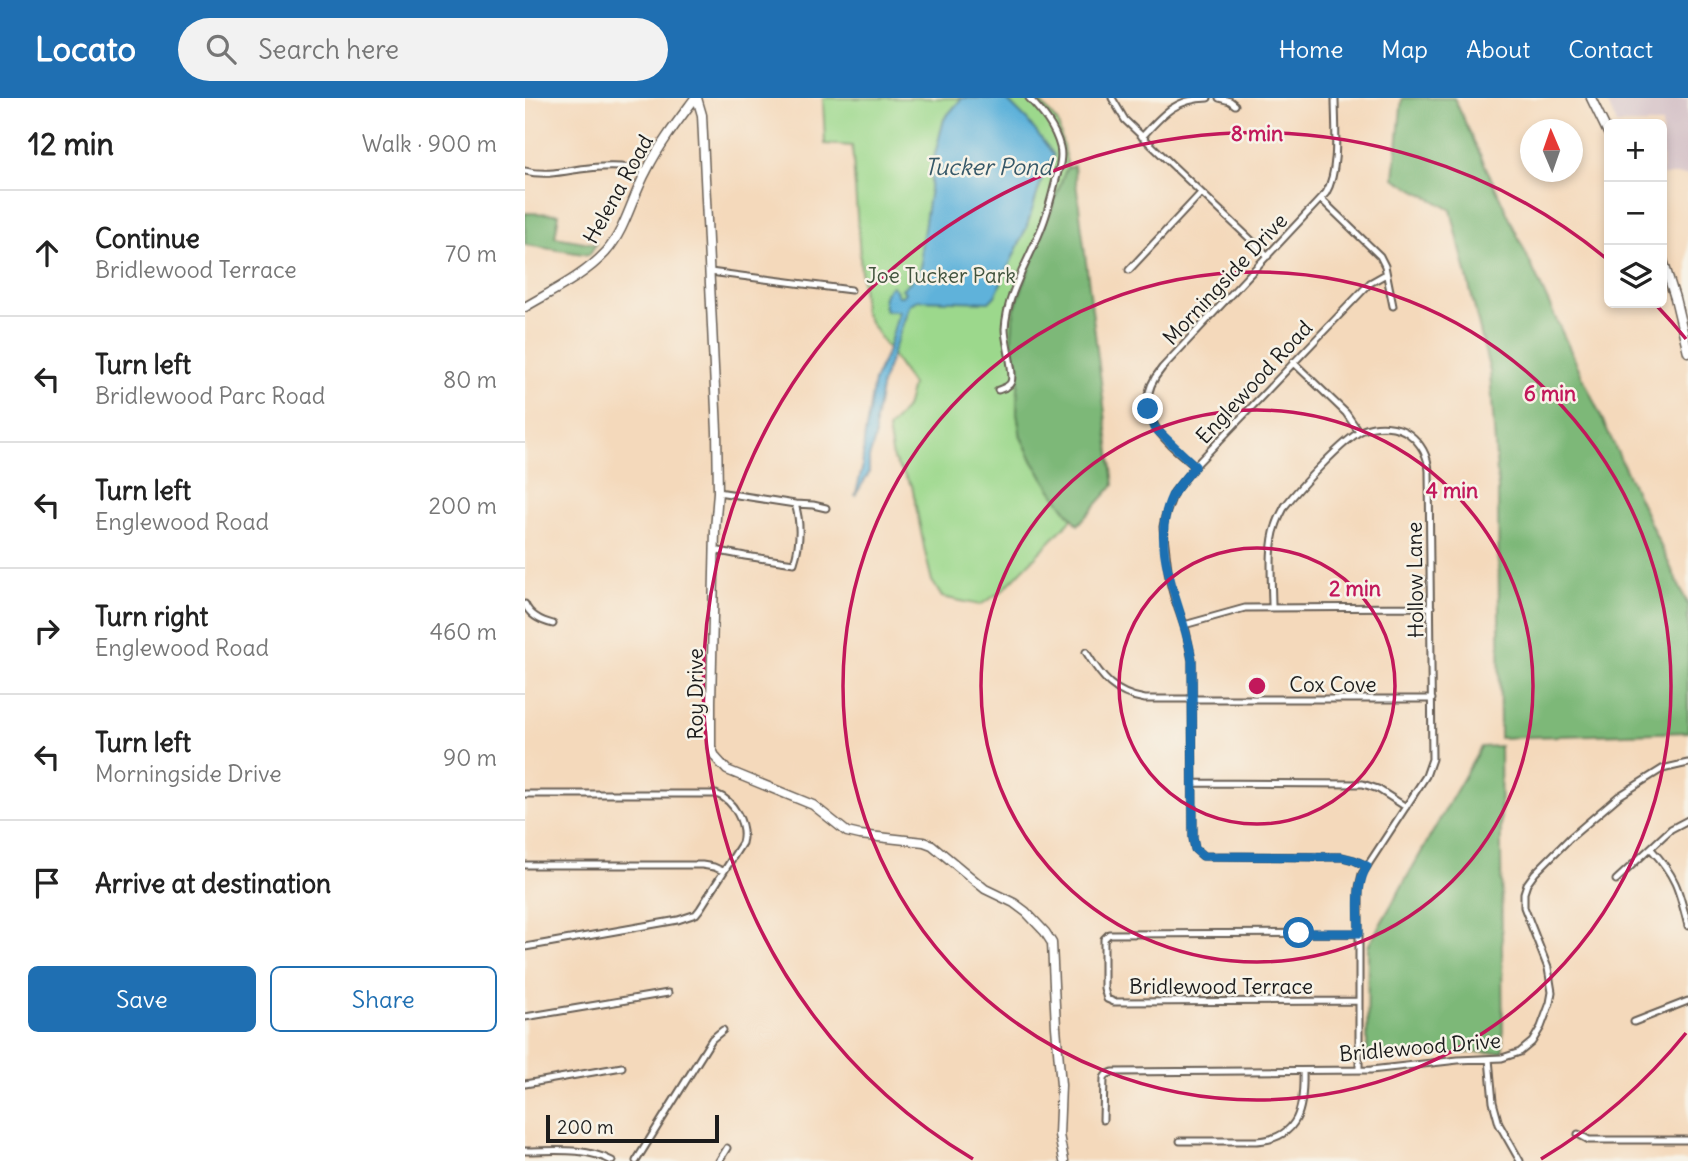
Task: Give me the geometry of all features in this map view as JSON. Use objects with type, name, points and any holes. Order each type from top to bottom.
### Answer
[{"type":"street","name":"Helena Road","points":[[526,306],[590,268],[608,250],[626,219],[656,153],[696,98]]},
{"type":"street","name":"Roy Drive","points":[[696,98],[702,115],[717,431],[718,492],[714,550],[711,748],[720,764],[733,773],[813,805],[842,830],[859,835],[932,845],[985,890],[1014,903],[1026,912],[1045,932],[1053,947],[1053,995],[1061,1085],[1059,1135],[1064,1161]]},
{"type":"street","points":[[998,390],[1010,384],[1012,376],[1005,333],[1008,305],[1042,227],[1061,158],[1059,143],[1052,128],[1029,98]]},
{"type":"street","points":[[1112,98],[1125,120],[1268,256]]},
{"type":"street","points":[[1142,137],[1177,104],[1208,98]]},
{"type":"street","points":[[1219,98],[1235,105]]},
{"type":"street","name":"Morningside Drive","points":[[1195,466],[1155,428],[1148,409],[1150,386],[1162,368],[1329,188],[1334,176],[1335,98]]},
{"type":"street","points":[[1591,98],[1604,125]]},
{"type":"street","points":[[525,171],[547,174],[589,168],[628,167],[646,171]]},
{"type":"street","points":[[1129,270],[1201,192]]},
{"type":"street","points":[[1321,199],[1377,252],[1387,274],[1393,306]]},
{"type":"street","points":[[710,272],[851,290]]},
{"type":"street","points":[[1667,273],[1688,352]]},
{"type":"street","name":"Englewood Road","points":[[1367,866],[1336,856],[1211,856],[1199,854],[1195,849],[1192,660],[1169,578],[1163,527],[1174,492],[1195,466],[1370,283],[1387,274]]},
{"type":"street","points":[[1272,607],[1272,545],[1282,513],[1342,445],[1359,432],[1346,413],[1293,362]]},
{"type":"street","name":"Hollow Lane","points":[[1359,432],[1374,427],[1401,429],[1416,440],[1426,454],[1429,471],[1432,699],[1432,763],[1360,879],[1359,1070]]},
{"type":"street","points":[[718,492],[826,508]]},
{"type":"street","points":[[714,550],[794,563],[799,532],[795,505]]},
{"type":"street","points":[[525,604],[535,617],[553,624]]},
{"type":"street","points":[[1184,625],[1245,607],[1431,607]]},
{"type":"street","name":"Cox Cove","points":[[1086,652],[1105,680],[1126,695],[1145,699],[1432,699]]},
{"type":"street","name":"Bridlewood Drive","points":[[1104,1120],[1104,1078],[1113,1072],[1359,1070],[1502,1058],[1520,1052],[1541,1027],[1552,987],[1548,968],[1524,907],[1524,893],[1531,878],[1570,838],[1619,796],[1662,769],[1688,764]]},
{"type":"street","points":[[1193,783],[1363,784],[1378,789],[1406,807]]},
{"type":"street","points":[[525,794],[710,793],[729,801],[743,834],[741,843],[701,909],[689,918],[525,947]]},
{"type":"street","points":[[1616,880],[1671,829],[1688,820]]},
{"type":"street","points":[[1651,849],[1677,885],[1688,926]]},
{"type":"street","points":[[525,865],[702,865],[723,871]]},
{"type":"street","name":"Bridlewood Terrace","points":[[1359,933],[1109,934],[1104,939],[1104,988],[1107,999],[1114,1002],[1359,1001]]},
{"type":"street","points":[[525,1017],[668,993]]},
{"type":"street","points":[[1634,1022],[1688,1001]]},
{"type":"street","points":[[636,1161],[712,1039],[723,1030]]},
{"type":"street","points":[[1489,1059],[1493,1102],[1499,1124],[1520,1161]]},
{"type":"street","points":[[525,1084],[622,1067]]},
{"type":"street","points":[[1180,1141],[1265,1140],[1277,1137],[1289,1129],[1301,1109],[1303,1071]]},
{"type":"street","points":[[1578,1134],[1589,1140],[1688,1140]]},
{"type":"street","points":[[719,1161],[727,1148]]},
{"type":"street","points":[[525,1151],[586,1152],[612,1161]]},
{"type":"shaded area","points":[[1605,98],[1688,98],[1688,175],[1667,175],[1667,119],[1615,119]]},
{"type":"green space","name":"Joe Tucker Park","points":[[823,98],[1037,98],[1058,123],[1068,168],[1032,261],[1011,346],[1019,366],[1017,413],[1021,437],[1033,462],[1072,519],[1001,592],[980,605],[942,597],[932,581],[912,486],[893,459],[888,429],[906,408],[912,385],[864,313],[852,146],[825,144]]},
{"type":"green space","points":[[1402,98],[1454,98],[1688,605],[1688,732],[1500,738],[1498,488],[1490,372],[1451,210],[1394,178]]},
{"type":"green space","points":[[1074,166],[1114,485],[1078,525],[1053,493],[1021,437],[1017,413],[1019,366],[1011,346],[1014,310],[1066,169]]},
{"type":"green space","points":[[525,213],[559,214],[555,237],[596,244],[589,255],[525,245]]},
{"type":"green space","points":[[1500,746],[1503,1052],[1367,1055],[1368,946],[1481,747]]},
{"type":"water","name":"Tucker Pond","points":[[962,98],[1005,98],[1027,120],[1054,155],[1044,173],[1026,229],[995,296],[989,302],[918,300],[910,304],[882,383],[875,421],[875,438],[869,458],[869,473],[855,496],[862,469],[874,381],[888,350],[899,311],[886,311],[884,297],[892,286],[898,296],[902,296],[905,292],[902,289],[920,271],[935,154],[944,119]]},
{"type":"route","points":[[1148,409],[1155,428],[1195,466],[1174,492],[1163,527],[1169,578],[1187,631],[1192,660],[1193,845],[1203,856],[1342,857],[1367,866],[1360,879],[1359,933],[1299,933]]}]
